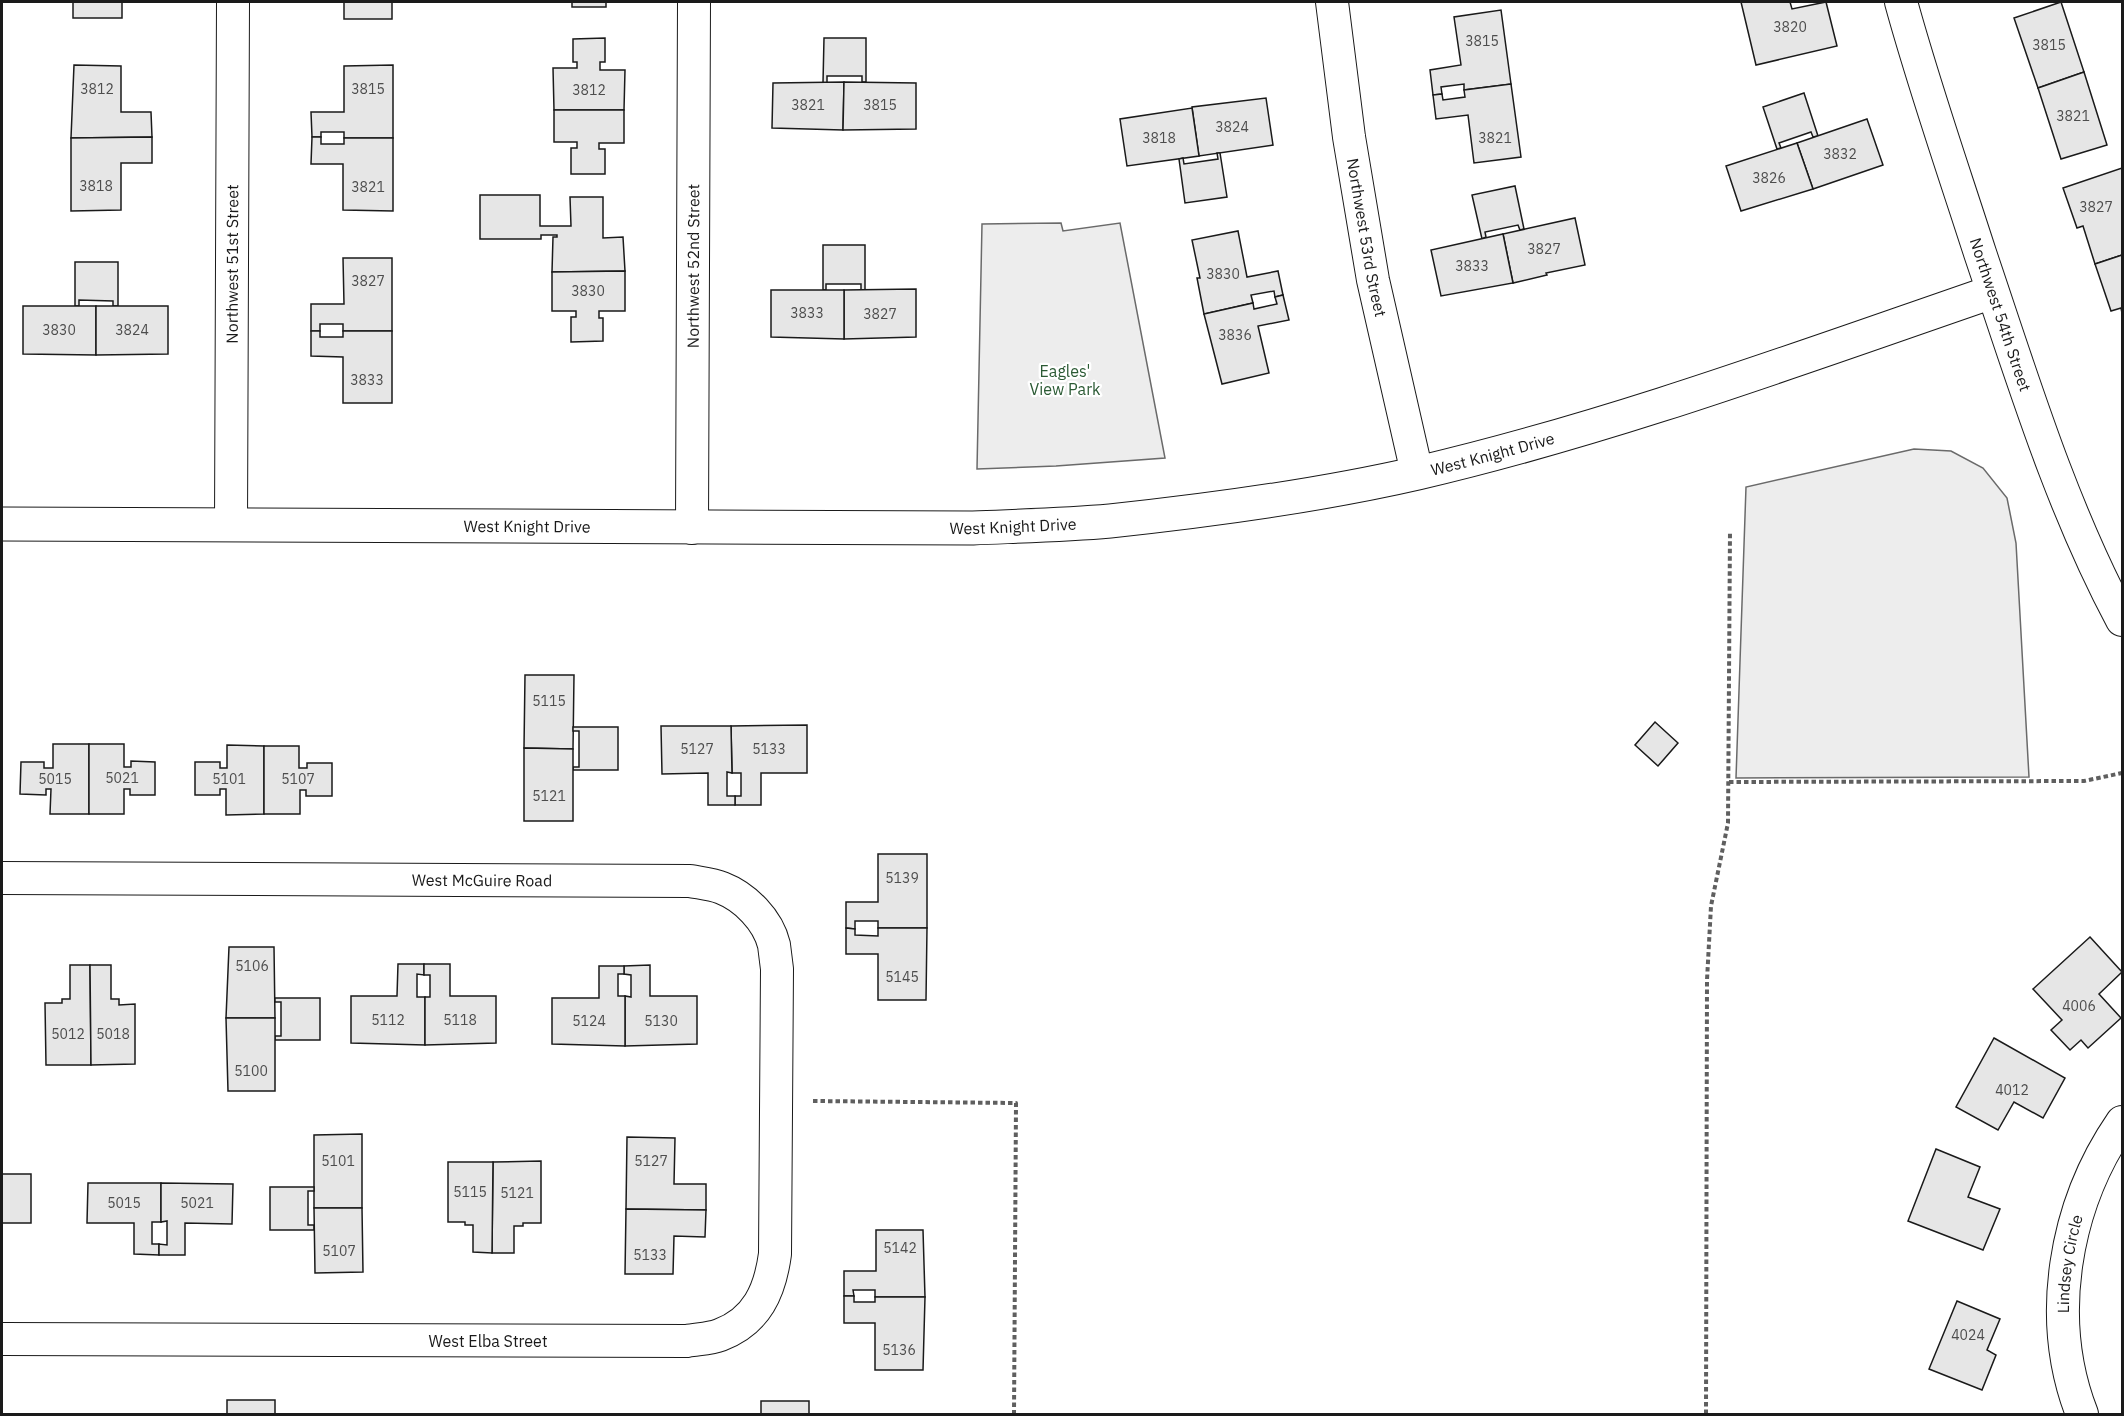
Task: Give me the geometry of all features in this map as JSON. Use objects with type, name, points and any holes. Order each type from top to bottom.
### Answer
[{"type":"street","name":"Northwest 51st Street","points":[[231,525],[233,2]]},
{"type":"street","name":"Northwest 52nd Street","points":[[692,528],[694,2]]},
{"type":"street","name":"Northwest 53rd Street","points":[[1332,2],[1349,137],[1373,280],[1417,473]]},
{"type":"street","name":"Northwest 54th Street","points":[[1901,2],[1992,292],[2061,488],[2098,575],[2122,620]]},
{"type":"street","name":"West Knight Drive","points":[[2,524],[973,528],[1108,521],[1298,495],[1417,473],[1552,439],[1992,292]]},
{"type":"street","name":"West McGuire Road","points":[[2,878],[690,881],[721,887],[740,897],[757,914],[770,934],[773,944],[777,969],[777,1104]]},
{"type":"street","name":"West Elba Street","points":[[2,1339],[687,1341],[719,1335],[738,1326],[754,1311],[768,1290],[772,1279],[775,1254],[777,1104]]},
{"type":"street","name":"Lindsey Circle","points":[[2082,1414],[2064,1342],[2064,1288],[2072,1234],[2089,1183],[2122,1122]]},
{"type":"path","points":[[1706,1414],[1707,980],[1711,906],[1728,824],[1730,531]]},
{"type":"path","points":[[1729,782],[2084,781],[2122,773]]},
{"type":"path","points":[[813,1101],[1016,1103],[1014,1414]]},
{"type":"shaded area","name":"Eagles' View Park","points":[[1061,223],[1063,231],[1120,223],[1165,458],[977,469],[982,224]]},
{"type":"shaded area","points":[[1914,449],[1951,451],[1983,468],[2007,498],[2016,543],[2029,777],[1736,778],[1746,487]]},
{"type":"building","points":[[73,2],[122,2],[122,18],[73,18]]},
{"type":"building","points":[[344,2],[392,2],[392,19],[344,19]]},
{"type":"building","points":[[572,2],[606,2],[606,7],[572,7]]},
{"type":"building","points":[[1741,2],[1790,2],[1792,9],[1826,2],[1837,46],[1756,65]]},
{"type":"building","points":[[2061,2],[2084,72],[2038,88],[2014,18]]},
{"type":"building","points":[[1501,10],[1511,84],[1464,90],[1464,84],[1441,87],[1442,94],[1433,95],[1430,70],[1461,65],[1454,17]]},
{"type":"building","points":[[605,38],[605,62],[600,62],[600,70],[625,70],[624,110],[554,110],[553,68],[577,68],[577,62],[573,62],[573,39]]},
{"type":"building","points":[[824,38],[866,38],[866,82],[862,82],[862,76],[827,76],[827,83],[823,83]]},
{"type":"building","points":[[74,65],[121,66],[121,112],[151,112],[152,137],[71,138]]},
{"type":"building","points":[[393,65],[393,138],[344,138],[344,132],[321,132],[321,137],[312,137],[311,112],[344,112],[344,66]]},
{"type":"building","points":[[2084,72],[2107,145],[2061,159],[2038,88]]},
{"type":"building","points":[[844,82],[843,130],[772,128],[773,83]]},
{"type":"building","points":[[844,82],[916,83],[916,129],[843,130]]},
{"type":"building","points":[[1511,84],[1521,157],[1474,163],[1468,115],[1436,119],[1433,95],[1442,94],[1443,100],[1465,97],[1464,90]]},
{"type":"building","points":[[1804,93],[1818,136],[1813,137],[1811,132],[1779,143],[1781,148],[1777,149],[1763,107]]},
{"type":"building","points":[[1266,98],[1273,145],[1199,156],[1192,107]]},
{"type":"building","points":[[1192,108],[1199,156],[1127,166],[1120,119]]},
{"type":"building","points":[[554,110],[624,110],[624,143],[599,143],[599,149],[605,149],[605,174],[571,174],[571,148],[577,148],[577,142],[554,142]]},
{"type":"building","points":[[1867,119],[1883,165],[1813,189],[1797,143]]},
{"type":"building","points":[[152,137],[152,163],[121,163],[121,210],[71,211],[71,138]]},
{"type":"building","points":[[312,137],[321,137],[321,144],[344,144],[344,138],[393,138],[393,211],[343,210],[343,164],[311,164]]},
{"type":"building","points":[[1797,143],[1813,189],[1741,211],[1726,166]]},
{"type":"building","points":[[1217,153],[1220,153],[1227,197],[1185,203],[1179,159],[1183,158],[1184,164],[1218,159]]},
{"type":"building","points":[[2122,168],[2122,255],[2095,264],[2083,226],[2077,228],[2063,188]]},
{"type":"building","points":[[1515,186],[1524,229],[1520,230],[1518,225],[1485,232],[1486,237],[1482,239],[1472,195]]},
{"type":"building","points":[[480,195],[540,195],[540,226],[571,226],[570,197],[603,197],[603,238],[623,237],[625,271],[552,272],[553,237],[557,235],[541,235],[541,239],[480,239]]},
{"type":"building","points":[[1575,218],[1585,265],[1513,283],[1503,234]]},
{"type":"building","points":[[1238,231],[1247,277],[1278,271],[1283,295],[1275,297],[1274,291],[1251,295],[1253,303],[1204,314],[1197,278],[1200,278],[1192,240]]},
{"type":"building","points":[[1503,234],[1513,283],[1441,296],[1431,250]]},
{"type":"building","points":[[823,245],[865,245],[865,290],[861,290],[861,284],[826,284],[826,290],[823,290]]},
{"type":"building","points":[[2122,255],[2122,313],[2121,308],[2111,311],[2095,264]]},
{"type":"building","points":[[343,258],[392,258],[392,331],[343,331],[343,324],[320,324],[320,331],[311,331],[311,304],[344,304]]},
{"type":"building","points":[[75,262],[118,262],[118,306],[113,306],[113,301],[79,300],[79,306],[75,306]]},
{"type":"building","points":[[625,271],[625,311],[599,311],[599,318],[603,318],[603,341],[571,342],[571,317],[576,317],[576,311],[552,311],[552,272]]},
{"type":"building","points":[[916,289],[916,337],[844,339],[844,290]]},
{"type":"building","points":[[771,290],[844,290],[844,339],[771,337]]},
{"type":"building","points":[[1283,295],[1289,320],[1258,326],[1269,373],[1222,384],[1204,314],[1253,303],[1254,309],[1277,304],[1275,297]]},
{"type":"building","points":[[23,306],[96,306],[96,355],[23,354]]},
{"type":"building","points":[[96,306],[168,306],[168,354],[96,355]]},
{"type":"building","points":[[311,331],[320,331],[320,337],[343,337],[343,331],[392,331],[392,403],[343,403],[343,357],[311,356]]},
{"type":"building","points":[[525,675],[574,675],[573,749],[524,748]]},
{"type":"building","points":[[1655,722],[1678,743],[1658,766],[1635,745]]},
{"type":"building","points":[[807,725],[807,773],[761,773],[761,805],[735,805],[735,796],[741,796],[741,773],[732,773],[731,726]]},
{"type":"building","points":[[661,726],[731,726],[732,773],[727,772],[727,796],[735,796],[735,805],[708,805],[708,773],[662,774]]},
{"type":"building","points":[[573,727],[618,727],[618,770],[573,770],[573,767],[579,767],[579,731],[573,731]]},
{"type":"building","points":[[53,744],[89,744],[89,814],[50,814],[51,789],[46,789],[46,795],[20,794],[21,762],[44,762],[44,768],[53,768]]},
{"type":"building","points":[[89,744],[124,744],[124,767],[131,767],[131,761],[155,762],[155,795],[130,795],[130,789],[124,789],[124,814],[89,814]]},
{"type":"building","points":[[227,745],[264,746],[264,814],[226,815],[226,789],[220,789],[220,795],[195,795],[195,762],[220,762],[220,768],[227,768]]},
{"type":"building","points":[[264,746],[299,746],[299,768],[307,768],[307,763],[332,763],[332,796],[306,796],[306,790],[300,790],[300,814],[264,814]]},
{"type":"building","points":[[524,748],[573,749],[573,821],[524,821]]},
{"type":"building","points":[[878,854],[927,854],[927,928],[878,928],[878,921],[855,921],[855,929],[846,928],[846,902],[878,902]]},
{"type":"building","points":[[846,928],[855,929],[855,935],[878,936],[878,928],[927,928],[926,1000],[878,1000],[878,954],[846,954]]},
{"type":"building","points":[[2090,937],[2122,972],[2099,994],[2121,1018],[2088,1048],[2081,1040],[2070,1050],[2051,1030],[2062,1020],[2033,989]]},
{"type":"building","points":[[229,947],[274,947],[275,1018],[226,1018]]},
{"type":"building","points":[[398,964],[424,964],[424,975],[417,974],[417,997],[425,997],[425,1045],[351,1043],[351,996],[397,996]]},
{"type":"building","points":[[424,964],[450,964],[450,996],[496,996],[496,1043],[425,1045],[425,997],[430,997],[430,975],[424,975]]},
{"type":"building","points":[[70,965],[90,965],[91,1065],[46,1065],[45,1003],[62,1003],[62,999],[70,999]]},
{"type":"building","points":[[90,965],[111,965],[111,999],[119,999],[119,1005],[135,1004],[135,1064],[91,1065]]},
{"type":"building","points":[[650,965],[650,996],[697,996],[697,1044],[625,1046],[625,996],[631,997],[631,975],[624,974],[624,966]]},
{"type":"building","points":[[599,966],[624,966],[624,974],[618,974],[618,996],[625,996],[625,1046],[552,1044],[552,998],[599,998]]},
{"type":"building","points":[[275,998],[320,998],[320,1040],[275,1040],[275,1036],[281,1036],[281,1002],[275,1002]]},
{"type":"building","points":[[226,1018],[275,1018],[275,1091],[228,1091]]},
{"type":"building","points":[[1994,1038],[2065,1078],[2043,1118],[2014,1102],[1998,1130],[1956,1107]]},
{"type":"building","points":[[362,1134],[362,1208],[314,1208],[314,1135]]},
{"type":"building","points":[[627,1137],[675,1138],[674,1184],[706,1184],[706,1210],[626,1209]]},
{"type":"building","points":[[1936,1149],[1980,1167],[1968,1197],[2000,1209],[1983,1250],[1908,1221]]},
{"type":"building","points":[[541,1161],[541,1223],[523,1223],[523,1226],[514,1226],[514,1253],[492,1253],[493,1162]]},
{"type":"building","points":[[448,1162],[493,1162],[492,1253],[473,1252],[473,1225],[465,1225],[465,1222],[448,1222]]},
{"type":"building","points":[[2,1174],[31,1174],[31,1223],[2,1223]]},
{"type":"building","points":[[88,1183],[161,1183],[161,1222],[152,1222],[152,1244],[159,1244],[159,1255],[134,1254],[134,1223],[87,1223]]},
{"type":"building","points":[[161,1183],[233,1184],[232,1224],[185,1223],[185,1255],[159,1255],[159,1244],[167,1245],[167,1221],[161,1222]]},
{"type":"building","points":[[270,1187],[314,1187],[314,1191],[308,1191],[308,1225],[314,1225],[314,1230],[270,1230]]},
{"type":"building","points":[[314,1208],[362,1208],[363,1272],[315,1273]]},
{"type":"building","points":[[626,1209],[706,1210],[705,1237],[674,1236],[673,1274],[625,1274]]},
{"type":"building","points":[[876,1230],[923,1230],[925,1297],[875,1297],[875,1290],[853,1290],[854,1296],[844,1296],[844,1271],[876,1271]]},
{"type":"building","points":[[844,1296],[854,1296],[854,1302],[875,1302],[875,1297],[925,1297],[923,1370],[875,1370],[875,1323],[844,1323]]},
{"type":"building","points":[[1957,1301],[2000,1319],[1987,1350],[1996,1355],[1982,1390],[1929,1369]]},
{"type":"building","points":[[227,1400],[275,1400],[275,1414],[227,1414]]},
{"type":"building","points":[[761,1401],[809,1401],[809,1414],[761,1414]]}]
